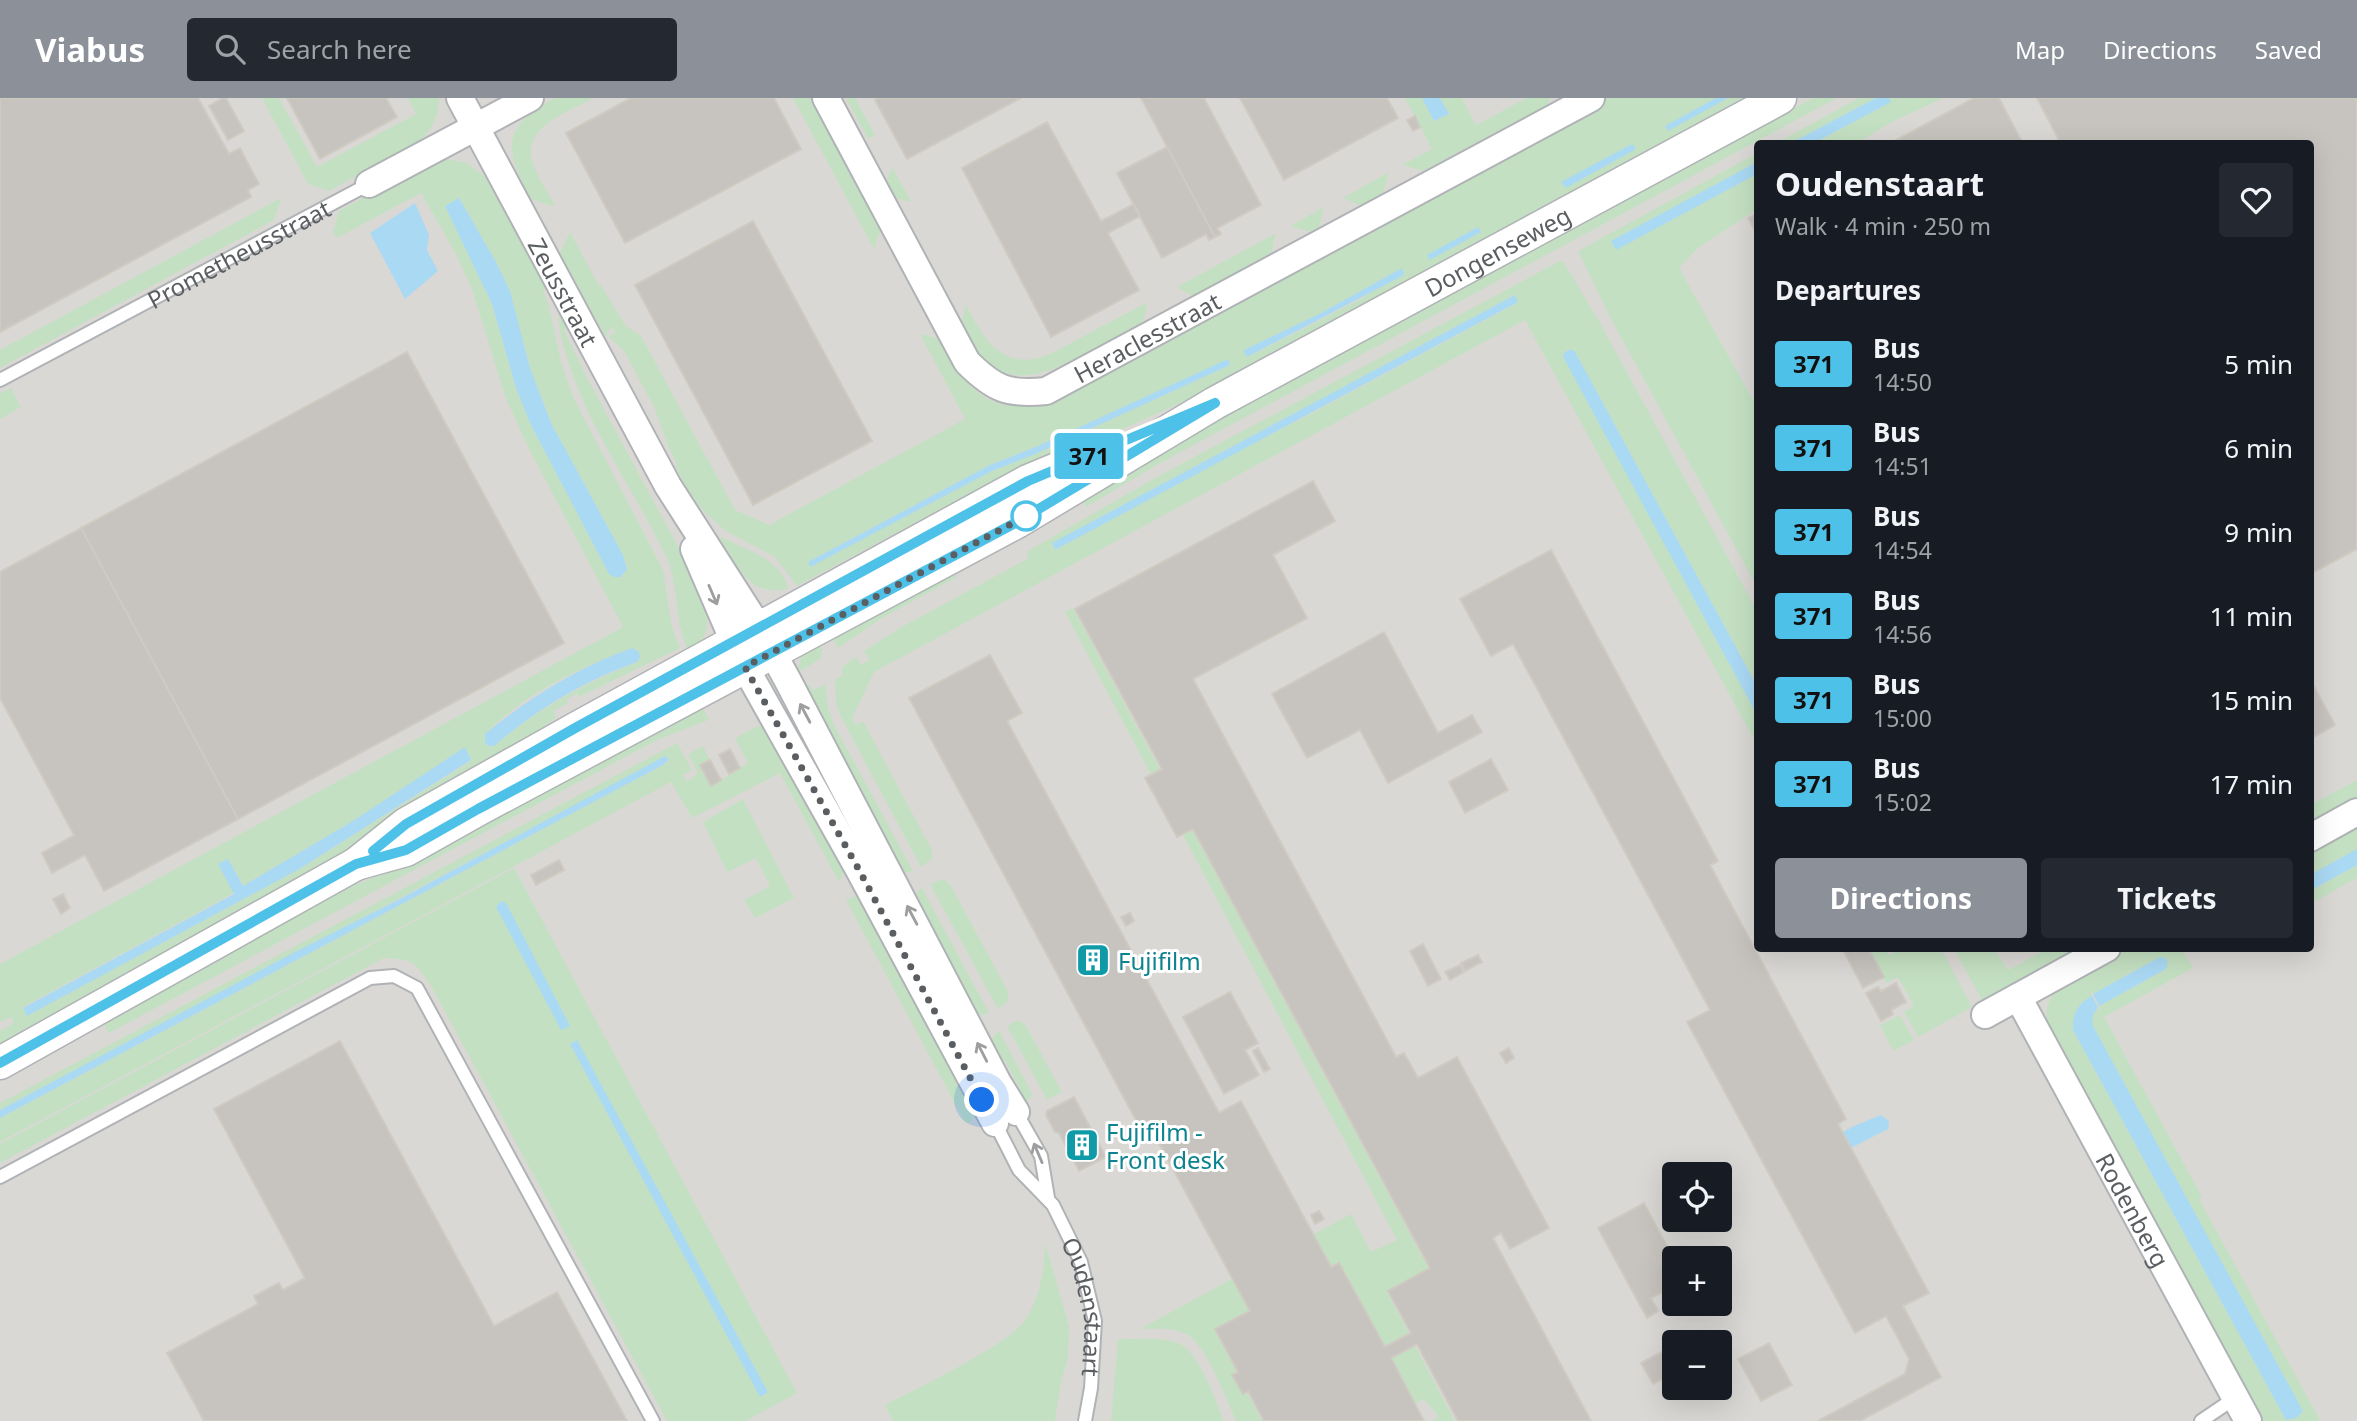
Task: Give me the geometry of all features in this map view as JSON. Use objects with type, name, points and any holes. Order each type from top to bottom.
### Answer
[{"type":"street","name":"Zeusstraat","points":[[460,98],[752,647]]},
{"type":"street","name":"Prometheusstraat","points":[[369,184],[530,98]]},
{"type":"street","name":"Heraclesstraat","points":[[826,98],[967,362],[984,380],[1002,390],[1023,393],[1046,391],[1591,98]]},
{"type":"street","name":"Dongenseweg","points":[[0,1063],[356,864],[406,824],[752,647],[1028,481],[1215,403],[1780,98]]},
{"type":"street","name":"Oudenstaart","points":[[752,647],[858,868],[1005,1117]]},
{"type":"street","points":[[2314,836],[2357,812]]},
{"type":"street","points":[[1985,1015],[2100,952]]},
{"type":"street","name":"Rodenberg","points":[[2018,997],[2241,1410]]},
{"type":"lane","name":"Prometheusstraat","points":[[0,380],[369,184]]},
{"type":"lane","points":[[0,1177],[370,978],[394,976],[417,988],[653,1421]]},
{"type":"lane","name":"Oudenstaart","points":[[1005,1117],[1019,1170],[1048,1198]]},
{"type":"lane","name":"Oudenstaart","points":[[1005,1117],[1041,1156],[1048,1198],[1081,1262],[1095,1321],[1086,1421]]},
{"type":"lane","points":[[2201,1421],[2241,1410]]},
{"type":"shaded area","points":[[0,98],[2357,98],[2357,1421],[0,1421]]},
{"type":"green space","points":[[262,98],[279,98],[317,167],[416,114],[408,98],[439,98],[435,121],[421,140],[329,191],[308,184]]},
{"type":"green space","points":[[555,98],[594,98],[551,121],[535,137],[531,148],[532,160],[555,205],[552,206],[531,199],[516,166],[512,141],[524,119]]},
{"type":"green space","points":[[793,98],[811,98],[881,228],[874,249]]},
{"type":"green space","points":[[846,98],[855,98],[875,135],[868,139]]},
{"type":"green space","points":[[1405,98],[1422,98],[1435,121],[1448,114],[1440,98],[1462,98],[1476,125],[1527,98],[1550,98],[1547,105],[1423,171],[1402,165],[1432,149]]},
{"type":"green space","points":[[1608,98],[1716,98],[1666,126],[1668,130],[1728,98],[1762,98],[1214,388],[1091,443],[991,482],[797,586],[775,557],[726,531],[704,512],[688,490],[675,466],[677,464],[654,407],[624,351],[608,336],[615,333],[613,328],[607,331],[608,335],[605,336],[560,253],[570,232],[599,286],[601,285],[625,325],[641,336],[735,510],[769,525],[965,419],[920,334],[941,339],[960,372],[982,396],[1010,405],[1029,404],[1050,398]],"holes":[[[1402,268],[1361,299],[1250,356],[1244,350],[1321,313]],[[1228,360],[1230,365],[1040,452],[992,471],[810,566],[808,562],[990,465]]]},
{"type":"green space","points":[[1813,98],[1837,98],[1759,140],[1754,140],[1754,143],[1155,466],[1086,507],[1081,497],[1084,491]]},
{"type":"green space","points":[[1859,98],[1876,98],[1797,140],[1782,140]]},
{"type":"green space","points":[[1879,98],[1943,98],[1890,123],[1862,140],[1802,140]]},
{"type":"green space","points":[[1754,155],[1754,164],[1611,242],[1754,166],[1754,211],[1698,248],[1679,268],[1754,402],[1754,581],[1610,317],[1579,253],[1580,250]]},
{"type":"green space","points":[[445,159],[467,163],[485,177],[546,288],[543,290],[561,362],[573,397],[663,570],[672,628],[680,648],[579,697],[577,693],[567,699],[568,703],[553,711],[556,717],[527,739],[370,842],[0,1048],[0,1031],[14,1023],[11,1017],[0,1022],[0,964],[623,627],[528,447],[506,399],[472,289],[456,254],[421,193],[337,238],[333,232],[339,211],[425,164]],"holes":[[[459,198],[510,291],[530,368],[551,423],[623,555],[627,566],[623,575],[609,574],[530,423],[516,388],[492,304],[446,207]],[[632,648],[637,662],[562,698],[527,720],[494,746],[484,736],[533,695],[573,673]],[[464,748],[471,761],[301,868],[27,1015],[23,1007],[234,893],[219,864],[228,859],[243,886],[353,821]]]},
{"type":"green space","points":[[892,167],[911,201],[889,196],[884,187]]},
{"type":"green space","points":[[1389,172],[1383,194],[1361,206],[1343,198]]},
{"type":"green space","points":[[281,198],[274,220],[0,368],[0,350]]},
{"type":"green space","points":[[1324,207],[1319,228],[1312,232],[1290,226]]},
{"type":"green space","points":[[1276,233],[1271,254],[1193,296],[1177,287]]},
{"type":"green space","points":[[1563,261],[1600,323],[1754,605],[1754,680],[1574,350],[1569,350],[1564,357],[1754,709],[1754,740],[1525,320],[874,672],[852,718],[856,725],[863,721],[932,850],[932,859],[921,867],[841,717],[836,702],[835,679],[842,676],[842,667],[856,657],[861,665],[869,660],[864,651],[898,629],[1029,558],[1026,552],[1157,477]],"holes":[[[1515,295],[1517,303],[1305,417],[1053,543]]]},
{"type":"green space","points":[[1148,302],[1143,322],[1063,365],[1034,374],[1005,373],[990,367],[974,352],[960,327],[966,305],[981,331],[998,351],[1021,360],[1052,353]]},
{"type":"green space","points":[[560,316],[585,374],[698,584],[706,612],[707,629],[698,645],[689,651],[681,629],[669,563],[589,414],[565,351],[558,318]]},
{"type":"green space","points":[[11,388],[21,407],[0,419],[0,393]]},
{"type":"green space","points":[[721,537],[771,563],[785,579],[788,589],[774,590],[753,584],[739,569]]},
{"type":"green space","points":[[953,567],[957,577],[882,618],[838,648],[828,629]]},
{"type":"green space","points":[[1073,608],[1429,1269],[1387,1292],[1409,1333],[1383,1347],[1338,1263],[1214,1329],[1262,1421],[1236,1421],[1203,1351],[1188,1335],[1171,1330],[1140,1329],[1351,1214],[1371,1252],[1397,1240],[1065,612]]},
{"type":"green space","points":[[816,637],[822,649],[820,659],[797,673],[802,653]]},
{"type":"green space","points":[[825,684],[828,708],[834,725],[913,871],[902,873],[799,691],[810,685],[814,690]]},
{"type":"green space","points":[[702,708],[709,718],[706,721],[657,740],[109,1033],[102,1020],[349,887],[417,861]]},
{"type":"green space","points":[[758,726],[769,727],[845,871],[839,882],[780,773],[692,818],[671,782],[0,1142],[0,1118],[663,765],[668,762],[668,756],[0,1110],[0,1103],[677,743],[692,770],[683,775],[687,782],[698,773],[688,754],[703,746],[710,760],[701,765],[712,786],[748,763],[735,738]]},
{"type":"green space","points":[[2357,780],[2357,798],[2314,822],[2314,803]]},
{"type":"green space","points":[[743,799],[794,898],[755,918],[744,900],[770,886],[756,858],[727,872],[703,822]]},
{"type":"green space","points":[[2357,824],[2357,849],[2314,873],[2314,848]]},
{"type":"green space","points":[[2357,865],[2357,878],[2314,902],[2314,889]]},
{"type":"green space","points":[[514,868],[797,1393],[746,1421],[667,1421],[431,986],[417,967],[407,961],[384,958],[0,1163],[0,1144]]},
{"type":"green space","points":[[943,879],[950,884],[1008,992],[1008,1001],[998,1009],[930,884]]},
{"type":"green space","points":[[922,888],[989,1013],[975,1013],[914,900],[916,893]]},
{"type":"green space","points":[[857,895],[862,897],[903,973],[900,977],[976,1114],[966,1124],[846,900]]},
{"type":"green space","points":[[1870,952],[1887,952],[1889,955],[1894,952],[1943,952],[1972,1007],[1918,1037],[1904,1012],[1914,1006],[1898,977],[1886,983]]},
{"type":"green space","points":[[1956,952],[1997,952],[2008,970],[2041,952],[2075,952],[1983,1002]]},
{"type":"green space","points":[[2122,952],[2184,952],[2193,968],[2104,1017],[2202,1197],[2199,1199],[2320,1420],[2262,1421],[2049,1028],[2047,1007],[2050,999],[2063,986]],"holes":[[[2160,957],[2168,962],[2166,969],[2099,1006],[2101,1011],[2098,1007],[2092,1017],[2093,1026],[2302,1411],[2295,1418],[2286,1420],[2073,1030],[2075,1014],[2083,1002],[2092,996],[2090,991],[2093,994]]]},
{"type":"green space","points":[[1900,1015],[1914,1040],[1893,1051],[1880,1025]]},
{"type":"green space","points":[[1016,1021],[1026,1026],[1062,1092],[1047,1100],[1007,1026]]},
{"type":"green space","points":[[999,1031],[1032,1093],[1031,1098],[1021,1104],[1018,1098],[1021,1091],[1005,1061],[997,1058],[993,1047],[993,1037]]},
{"type":"green space","points":[[1045,1242],[1069,1326],[1068,1357],[1055,1421],[893,1421],[885,1405],[982,1354],[1001,1342],[1025,1320],[1035,1302],[1041,1282]]},
{"type":"green space","points":[[1118,1339],[1166,1340],[1187,1349],[1206,1378],[1224,1421],[1111,1421]]},
{"type":"green space","points":[[1415,1346],[1455,1421],[1432,1421],[1439,1417],[1424,1399],[1399,1412],[1294,1421],[1390,1359]]},
{"type":"water","points":[[1422,98],[1440,98],[1449,114],[1434,121]]},
{"type":"water","points":[[1716,98],[1728,98],[1668,131],[1665,126]]},
{"type":"water","points":[[1876,98],[1889,98],[1891,102],[1820,140],[1797,140]]},
{"type":"water","points":[[1632,144],[1636,149],[1566,188],[1561,182]]},
{"type":"water","points":[[1754,164],[1754,176],[1616,250],[1611,241]]},
{"type":"water","points":[[459,198],[510,291],[530,368],[551,423],[623,555],[627,569],[621,577],[609,574],[530,423],[516,388],[492,304],[445,206]]},
{"type":"water","points":[[415,203],[429,235],[427,250],[438,271],[405,299],[370,233]]},
{"type":"water","points":[[1478,227],[1481,232],[1430,260],[1427,255]]},
{"type":"water","points":[[1402,268],[1404,275],[1245,356],[1244,350],[1321,313]]},
{"type":"water","points":[[1515,295],[1518,302],[1055,550],[1052,543]]},
{"type":"water","points":[[1574,350],[1754,680],[1754,709],[1563,357],[1565,352]]},
{"type":"water","points":[[1228,359],[1230,365],[1040,452],[992,471],[810,567],[808,562],[990,465],[1038,446]]},
{"type":"water","points":[[632,648],[639,652],[637,662],[562,697],[494,746],[485,743],[485,734],[537,696],[573,674]]},
{"type":"water","points":[[465,747],[471,760],[301,868],[27,1016],[23,1008],[234,894],[218,864],[228,859],[243,886],[353,821]]},
{"type":"water","points":[[665,756],[669,759],[663,765],[0,1118],[0,1110]]},
{"type":"water","points":[[2357,849],[2357,865],[2314,889],[2314,873]]},
{"type":"water","points":[[501,901],[506,903],[570,1026],[561,1030],[496,907]]},
{"type":"water","points":[[2160,957],[2168,962],[2166,969],[2099,1006],[2093,994]]},
{"type":"water","points":[[2092,996],[2098,1007],[2092,1017],[2093,1026],[2303,1411],[2296,1418],[2286,1420],[2073,1030],[2077,1010]]},
{"type":"water","points":[[577,1040],[768,1392],[760,1397],[570,1044]]},
{"type":"water","points":[[1881,1115],[1889,1121],[1888,1129],[1808,1170],[1808,1151]]},
{"type":"building","points":[[0,98],[198,98],[229,154],[240,148],[259,184],[248,190],[251,197],[0,332]]},
{"type":"building","points":[[226,98],[244,131],[228,140],[209,106]]},
{"type":"building","points":[[287,98],[386,98],[397,117],[320,159]]},
{"type":"building","points":[[631,98],[774,98],[801,149],[625,243],[566,133]]},
{"type":"building","points":[[1021,98],[907,159],[875,100]]},
{"type":"building","points":[[1141,98],[1204,98],[1261,205],[1217,228],[1221,234],[1215,237]]},
{"type":"building","points":[[1240,98],[1387,98],[1398,118],[1284,180]]},
{"type":"building","points":[[1974,98],[1999,98],[2021,140],[1896,140]]},
{"type":"building","points":[[2037,98],[2357,98],[2357,549],[2314,572],[2314,140],[2059,140]]},
{"type":"building","points":[[1415,116],[1420,127],[1413,131],[1407,120]]},
{"type":"building","points":[[1047,122],[1101,221],[1134,204],[1140,216],[1108,233],[1139,290],[1051,337],[962,168]]},
{"type":"building","points":[[1167,147],[1215,237],[1209,240],[1206,234],[1162,258],[1117,173]]},
{"type":"building","points":[[1754,215],[1754,229],[1748,218]]},
{"type":"building","points":[[753,221],[872,441],[753,505],[635,285]]},
{"type":"building","points":[[407,352],[564,643],[238,819],[81,528]]},
{"type":"building","name":"Fujifilm","points":[[1313,481],[1335,521],[1273,555],[1307,618],[1193,679],[1396,1057],[1404,1053],[1418,1078],[1457,1057],[1549,1228],[1510,1249],[1501,1233],[1493,1238],[1591,1421],[1458,1421],[1417,1344],[1391,1358],[1424,1421],[1264,1421],[1248,1391],[1243,1394],[1232,1375],[1238,1372],[1215,1329],[1250,1311],[1153,1132],[1145,1137],[909,698],[990,655],[1022,713],[1007,721],[1219,1113],[1241,1101],[1331,1267],[1339,1263],[1385,1347],[1411,1333],[1388,1291],[1430,1268],[1193,829],[1177,837],[1145,778],[1162,769],[1075,609]]},
{"type":"building","points":[[81,528],[238,819],[104,891],[85,855],[52,873],[42,853],[74,835],[0,698],[0,572]]},
{"type":"building","points":[[1551,550],[1718,861],[1710,865],[1754,947],[1754,952],[1757,952],[1846,1119],[1838,1124],[1929,1293],[1903,1306],[1941,1377],[1860,1421],[1818,1421],[1905,1374],[1909,1359],[1886,1316],[1855,1333],[1687,1022],[1710,1010],[1513,644],[1491,656],[1460,599]]},
{"type":"building","points":[[1384,632],[1438,733],[1472,715],[1482,732],[1388,783],[1360,730],[1307,758],[1272,694]]},
{"type":"building","points":[[2314,686],[2335,725],[2314,737]]},
{"type":"building","points":[[730,749],[740,768],[729,774],[719,755]]},
{"type":"building","points":[[1491,759],[1508,790],[1465,813],[1449,782]]},
{"type":"building","points":[[710,760],[721,780],[711,786],[700,765]]},
{"type":"building","points":[[559,860],[564,870],[536,885],[531,875]]},
{"type":"building","points":[[63,894],[70,908],[61,914],[53,899]]},
{"type":"building","points":[[1130,913],[1134,921],[1126,926],[1121,917]]},
{"type":"building","points":[[1423,944],[1441,979],[1428,986],[1410,951]]},
{"type":"building","points":[[1844,952],[1870,952],[1884,977],[1863,988]]},
{"type":"building","points":[[1478,955],[1482,962],[1465,971],[1461,963]]},
{"type":"building","points":[[1460,965],[1464,972],[1450,980],[1445,972]]},
{"type":"building","points":[[1896,983],[1906,1002],[1891,1010],[1893,1014],[1881,1021],[1866,993],[1878,987],[1881,991]]},
{"type":"building","points":[[1230,992],[1258,1043],[1245,1050],[1259,1075],[1224,1094],[1183,1017]]},
{"type":"building","points":[[340,1041],[494,1326],[557,1292],[627,1421],[204,1421],[167,1353],[258,1304],[254,1296],[279,1283],[283,1290],[305,1278],[214,1109]]},
{"type":"building","points":[[1258,1048],[1270,1069],[1264,1072],[1253,1051]]},
{"type":"building","points":[[1509,1048],[1514,1058],[1506,1063],[1500,1053]]},
{"type":"building","name":"Fujifilm - Front desk","points":[[1074,1097],[1106,1157],[1079,1171],[1046,1115],[1047,1111]]},
{"type":"building","points":[[1644,1203],[1667,1246],[1662,1246],[1662,1292],[1651,1298],[1658,1311],[1647,1318],[1598,1228]]},
{"type":"building","points":[[1319,1211],[1324,1219],[1315,1224],[1311,1215]]},
{"type":"building","points":[[1769,1343],[1792,1385],[1761,1401],[1738,1359]]},
{"type":"building","points":[[1662,1352],[1662,1380],[1653,1384],[1641,1363]]},
{"type":"bus line","name":"371","points":[[0,1063],[356,864],[406,850],[1017,522],[1215,403],[1028,481],[577,727],[406,824],[373,851]]},
{"type":"place","name":"Fujifilm","points":[[1093,960]]},
{"type":"place","name":"Fujifilm - Front desk","points":[[1082,1145]]},
{"type":"route","points":[[982,1100],[858,868],[745,667],[1026,516]]}]
